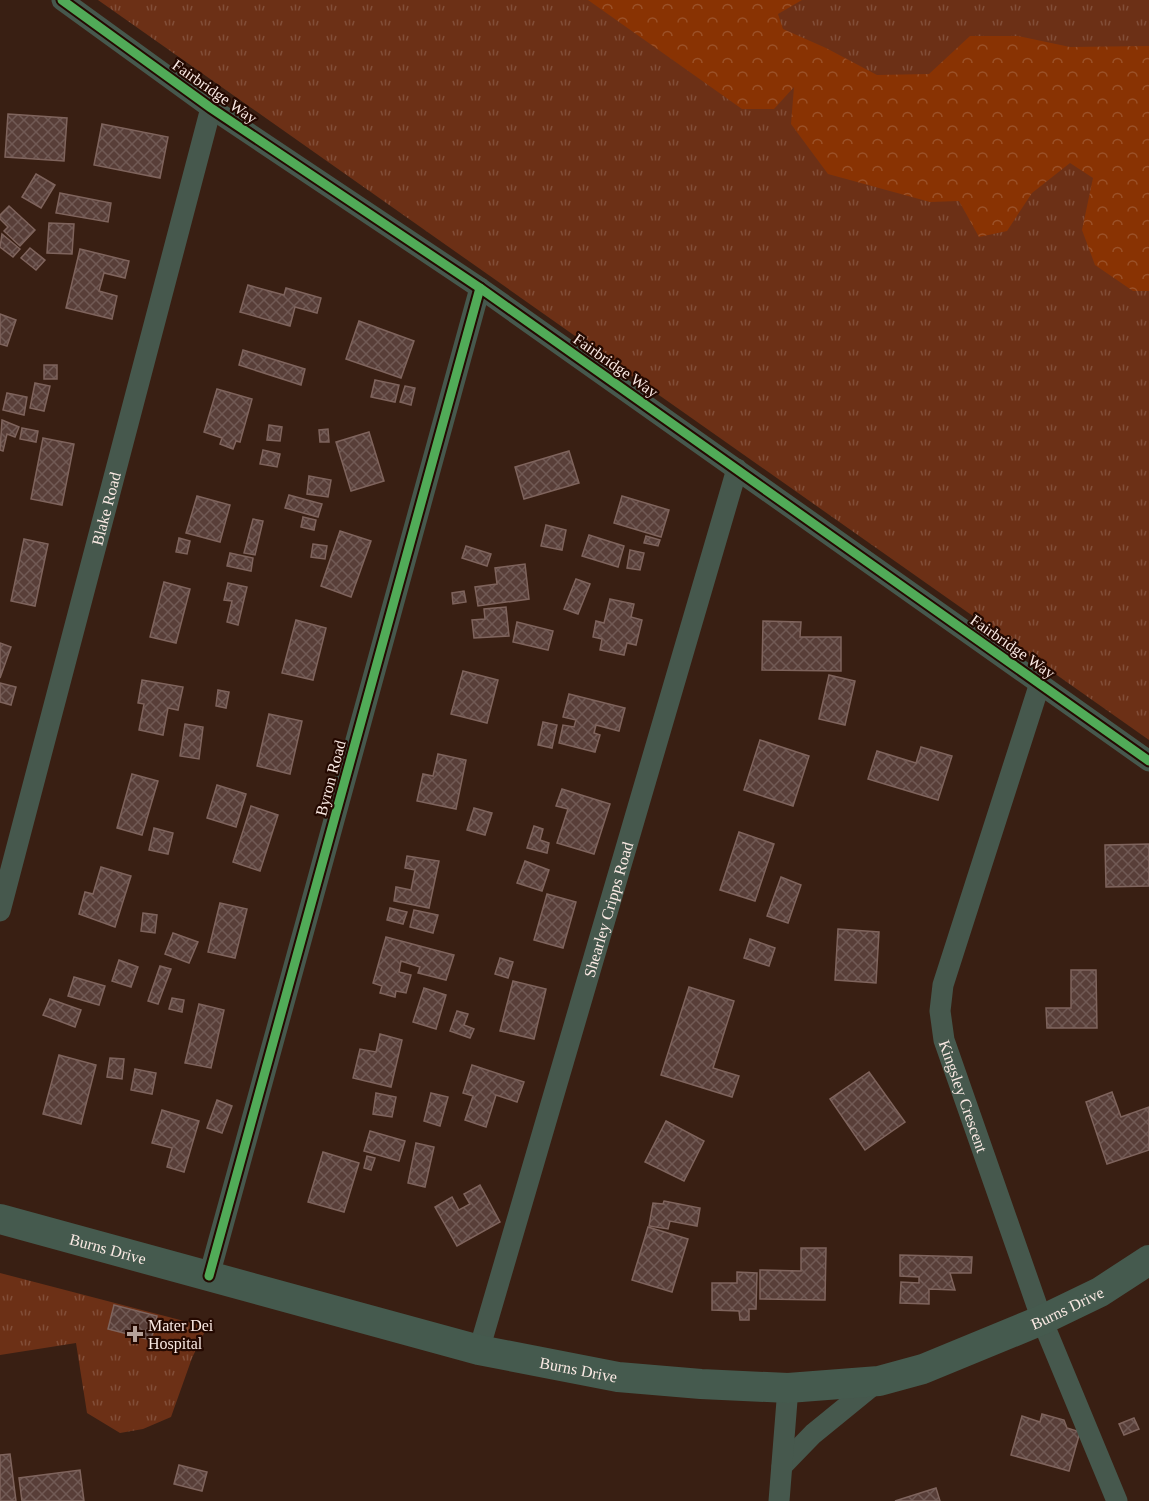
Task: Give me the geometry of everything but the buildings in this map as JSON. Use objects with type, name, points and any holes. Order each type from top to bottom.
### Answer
[{"type":"main road","name":"Burns Drive","points":[[0,1219],[479,1350],[618,1377],[788,1388],[879,1381],[923,1369],[1042,1320],[1100,1292],[1149,1260]]},
{"type":"street","name":"Fairbridge Way","points":[[62,0],[211,108],[480,288],[1149,761]]},
{"type":"street","name":"Blake Road","points":[[0,911],[211,108]]},
{"type":"street","name":"Byron Road","points":[[209,1276],[480,288]]},
{"type":"street","name":"Shearley Cripps Road","points":[[479,1350],[737,469]]},
{"type":"street","name":"Kingsley Crescent","points":[[1040,683],[943,985],[940,1011],[944,1040],[1042,1320],[1117,1501]]},
{"type":"street","points":[[782,1466],[813,1434],[879,1381]]},
{"type":"street","points":[[780,1501],[788,1388]]},
{"type":"green space","points":[[98,0],[1149,0],[1149,740]]},
{"type":"green space","points":[[588,0],[802,0],[778,14],[783,29],[826,48],[877,75],[929,74],[970,36],[1018,36],[1070,47],[1149,46],[1149,291],[1133,291],[1095,265],[1082,230],[1093,178],[1070,163],[1032,193],[1007,231],[979,237],[959,201],[930,202],[828,174],[791,124],[794,87],[774,109],[742,109]]},
{"type":"green space","points":[[0,1273],[207,1327],[192,1358],[171,1417],[143,1429],[120,1433],[87,1413],[76,1343],[0,1355]]},
{"type":"cycle path","points":[[62,0],[211,108],[480,288],[1149,761]]},
{"type":"cycle path","points":[[209,1276],[480,288]]},
{"type":"place","name":"Mater Dei Hospital","points":[[135,1334]]}]
